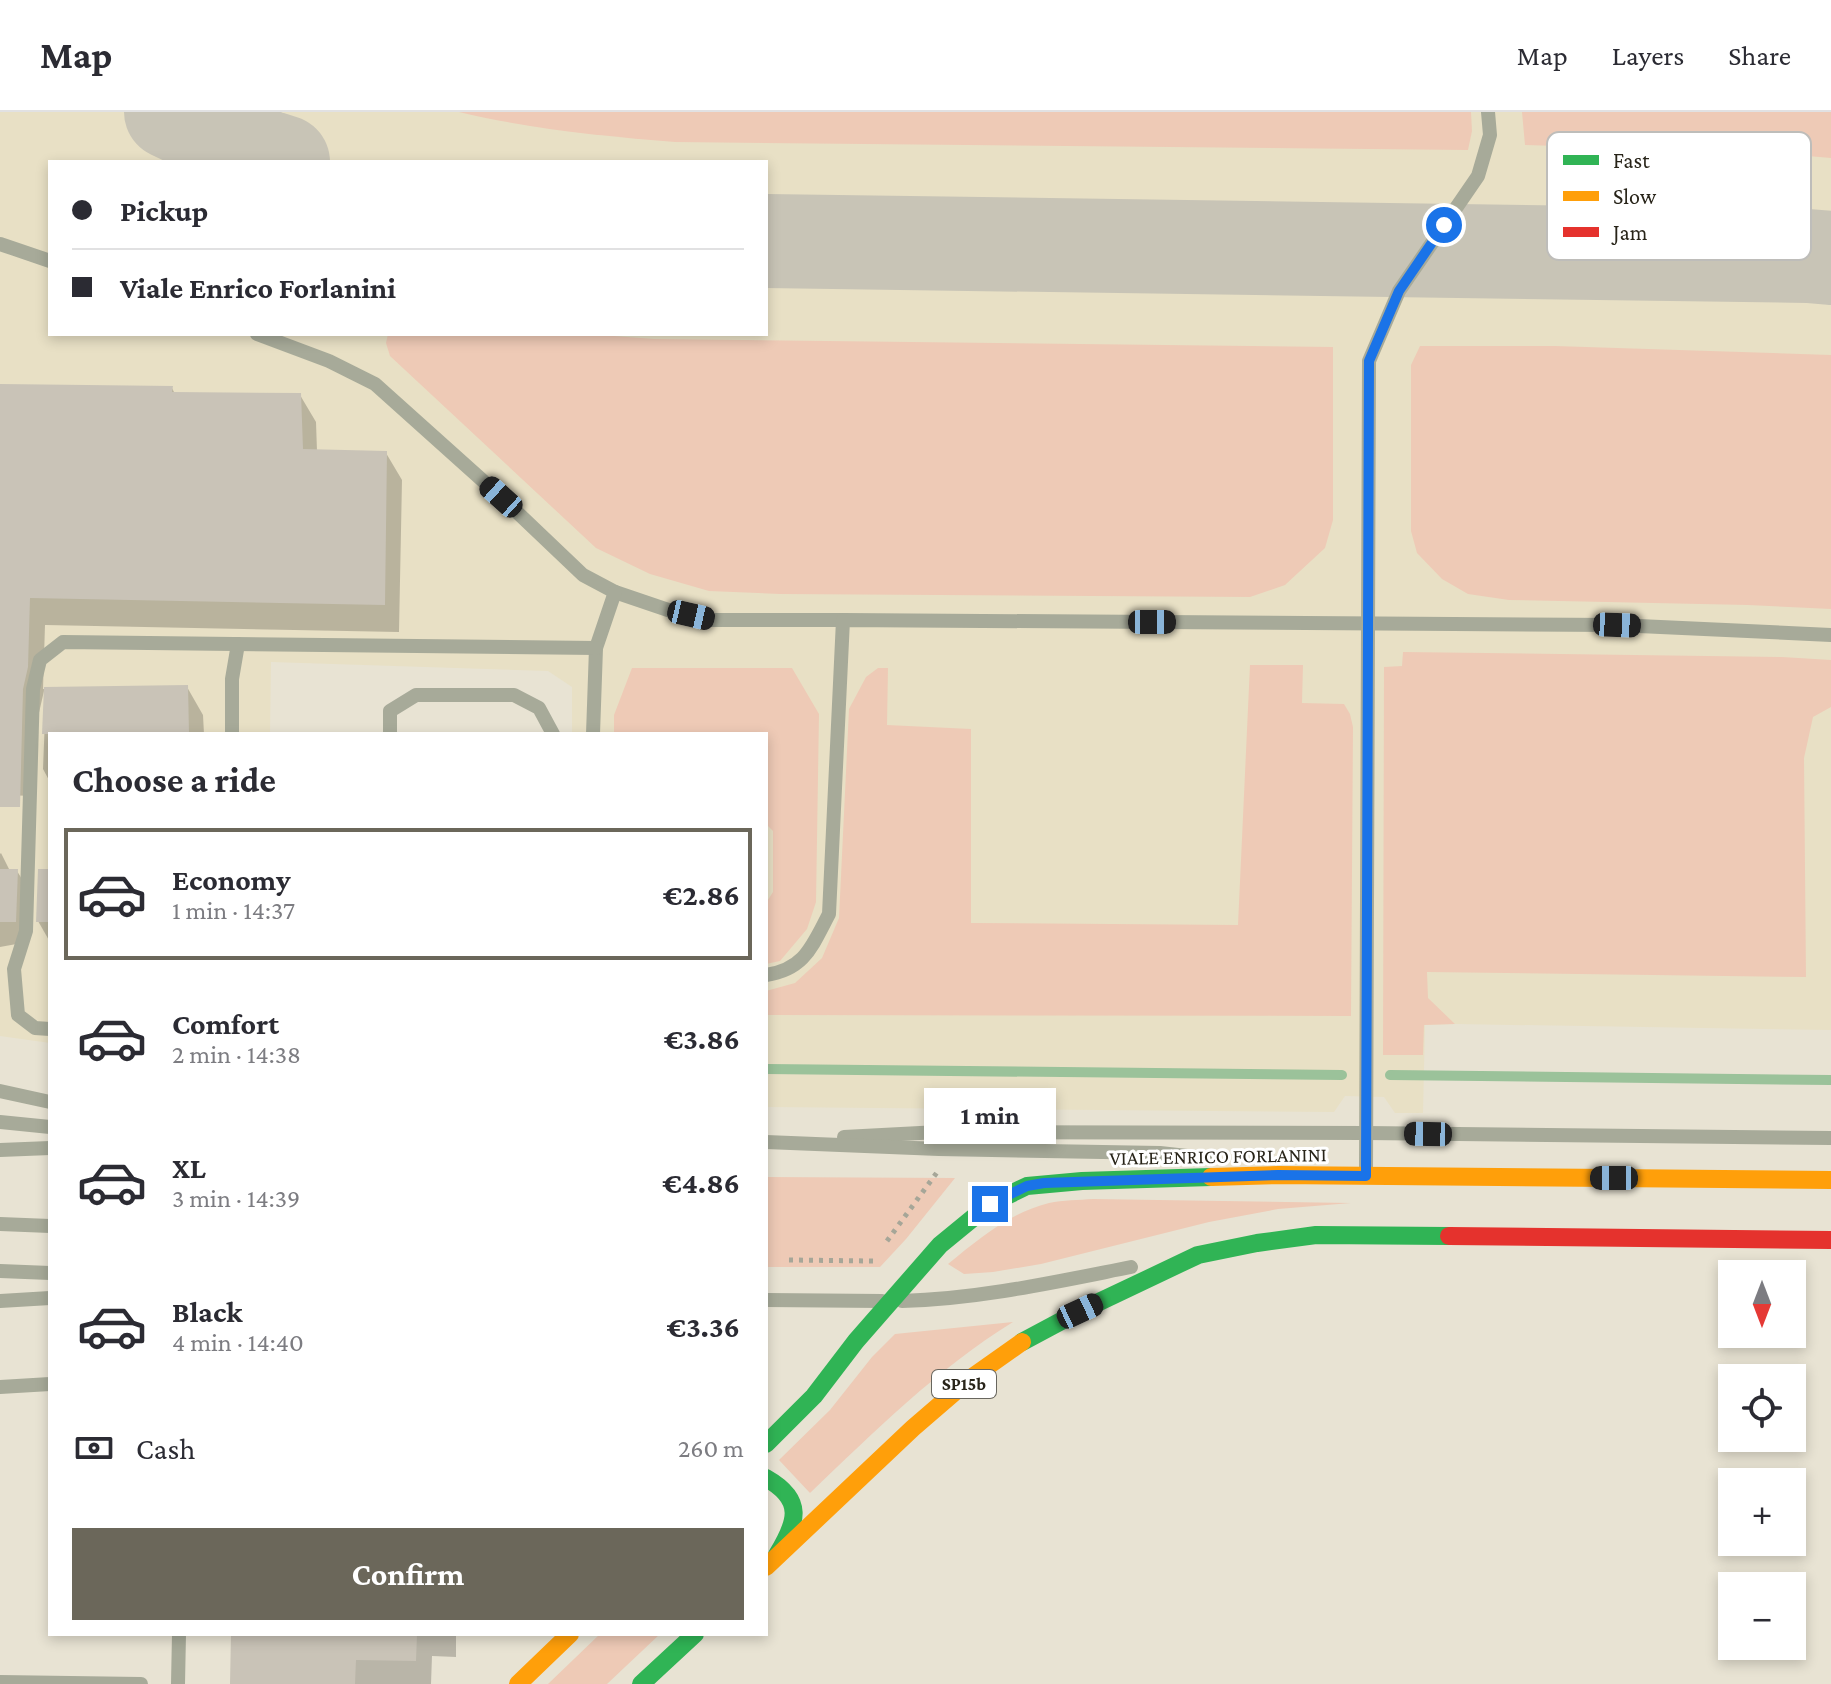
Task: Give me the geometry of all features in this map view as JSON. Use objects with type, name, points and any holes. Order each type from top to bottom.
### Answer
[{"type":"main road","name":"VIALE ENRICO FORLANINI","points":[[768,1442],[814,1396],[856,1341],[940,1245],[990,1204],[1027,1186],[1082,1181],[1278,1175],[1831,1180]]},
{"type":"main road","points":[[1198,1255],[1316,1235],[1831,1240]]},
{"type":"main road","name":"SP15b","points":[[771,1562],[913,1428],[971,1378],[1024,1341],[1198,1255]]},
{"type":"main road","points":[[768,1479],[787,1494],[793,1505],[794,1517],[792,1530],[771,1562]]},
{"type":"main road","points":[[524,1678],[568,1636]]},
{"type":"main road","points":[[641,1684],[693,1636]]},
{"type":"lane","points":[[1239,1162],[1366,1176],[1369,361],[1399,291],[1478,176],[1490,135],[1488,112]]},
{"type":"lane","points":[[0,244],[48,260]]},
{"type":"lane","points":[[262,336],[329,361],[375,384],[583,575],[615,592],[710,620],[1617,625],[1831,635]]},
{"type":"lane","points":[[593,732],[596,648],[615,592]]},
{"type":"lane","points":[[768,975],[784,972],[809,952],[829,914],[843,620]]},
{"type":"lane","points":[[48,1029],[35,1028],[18,1015],[14,969],[26,931],[33,689],[40,660],[63,642],[596,648]]},
{"type":"lane","points":[[232,732],[232,679],[238,644]]},
{"type":"lane","points":[[390,732],[390,711],[416,695],[514,695],[539,708],[552,732]]},
{"type":"lane","points":[[0,1091],[48,1102]]},
{"type":"lane","points":[[0,1122],[48,1127]]},
{"type":"lane","points":[[768,1141],[939,1132],[1831,1138]]},
{"type":"lane","points":[[768,1141],[939,1149],[1160,1153],[1223,1160]]},
{"type":"lane","points":[[0,1150],[48,1148]]},
{"type":"lane","points":[[0,1224],[48,1226]]},
{"type":"lane","points":[[768,1300],[938,1299],[1019,1289],[1198,1255]]},
{"type":"lane","points":[[0,1271],[48,1273]]},
{"type":"lane","points":[[0,1301],[48,1298]]},
{"type":"lane","points":[[0,1387],[48,1384]]},
{"type":"lane","points":[[178,1684],[179,1636]]},
{"type":"lane","points":[[511,1684],[524,1678]]},
{"type":"lane","points":[[0,1682],[141,1684]]},
{"type":"path","points":[[789,1260],[873,1261],[938,1170]]},
{"type":"shaded area","points":[[0,112],[1831,112],[1831,1030],[1425,1025],[1423,1113],[1395,1113],[1384,1097],[1345,1096],[1334,1112],[768,1107],[768,732],[572,732],[572,687],[548,671],[271,662],[270,732],[48,732],[48,1043],[0,1036]]},
{"type":"shaded area","points":[[459,112],[1471,112],[1472,131],[1468,150],[675,142],[566,131]]},
{"type":"shaded area","points":[[1522,112],[1831,112],[1831,158],[1811,156],[1811,132],[1547,132],[1547,146],[1525,145]]},
{"type":"shaded area","points":[[388,336],[614,336],[1333,347],[1333,520],[1325,548],[1285,585],[1250,597],[709,591],[650,574],[596,548],[390,356]]},
{"type":"shaded area","points":[[1420,346],[1555,346],[1831,355],[1831,609],[1509,600],[1468,594],[1442,579],[1417,553],[1411,531],[1411,365]]},
{"type":"shaded area","points":[[1403,652],[1831,660],[1831,707],[1813,717],[1804,758],[1806,977],[1427,972],[1428,998],[1455,1024],[1424,1025],[1423,1055],[1383,1055],[1384,667],[1402,666]]},
{"type":"shaded area","points":[[1250,665],[1303,665],[1302,703],[1344,704],[1353,727],[1351,1016],[768,1015],[768,990],[795,983],[822,958],[839,918],[849,709],[866,677],[878,668],[888,668],[887,725],[971,729],[971,923],[1238,925]]},
{"type":"shaded area","points":[[632,668],[792,668],[819,714],[816,902],[807,929],[780,961],[768,964],[768,900],[773,892],[773,831],[768,826],[768,732],[614,732],[614,715]]},
{"type":"shaded area","points":[[768,1177],[955,1178],[880,1267],[768,1267]]},
{"type":"shaded area","points":[[1093,1199],[1351,1203],[1278,1209],[1209,1222],[1041,1264],[993,1272],[964,1274],[948,1264],[995,1228],[1034,1207]]},
{"type":"shaded area","points":[[1013,1322],[932,1381],[810,1493],[779,1460],[830,1410],[872,1357],[895,1334]]},
{"type":"shaded area","points":[[598,1636],[658,1636],[607,1684],[548,1684]]},
{"type":"building","points":[[0,384],[173,386],[172,392],[301,393],[303,449],[387,451],[385,605],[30,598],[28,667],[23,689],[20,807],[0,807]]},
{"type":"building","points":[[188,685],[189,732],[42,734],[44,687]]},
{"type":"building","points":[[0,869],[18,869],[16,922],[0,922]]},
{"type":"building","points":[[38,869],[48,869],[48,922],[36,922]]},
{"type":"building","points":[[231,1636],[417,1636],[416,1661],[356,1660],[355,1684],[230,1684]]},
{"type":"waterway","points":[[768,1069],[1342,1075]]},
{"type":"waterway","points":[[1390,1075],[1831,1080]]},
{"type":"taxiway","points":[[171,112],[277,160]]},
{"type":"taxiway","points":[[768,241],[1547,252]]},
{"type":"taxiway","points":[[1811,256],[1831,258]]},
{"type":"traffic: fast","points":[[768,1442],[814,1396],[856,1341],[940,1245],[990,1204],[1027,1186],[1211,1177]]},
{"type":"traffic: fast","points":[[1022,1342],[1198,1255],[1316,1235],[1449,1236]]},
{"type":"traffic: fast","points":[[768,1479],[787,1495],[794,1512],[793,1522],[777,1555]]},
{"type":"traffic: fast","points":[[641,1684],[693,1636]]},
{"type":"traffic: slow","points":[[1211,1177],[1831,1180]]},
{"type":"traffic: slow","points":[[768,1565],[913,1428],[971,1378],[1022,1342]]},
{"type":"traffic: slow","points":[[518,1684],[568,1636]]},
{"type":"traffic: jam","points":[[1449,1236],[1831,1240]]},
{"type":"route","points":[[990,1204],[1027,1186],[1044,1183],[1278,1175],[1366,1176],[1369,361],[1399,291],[1444,225]]}]
